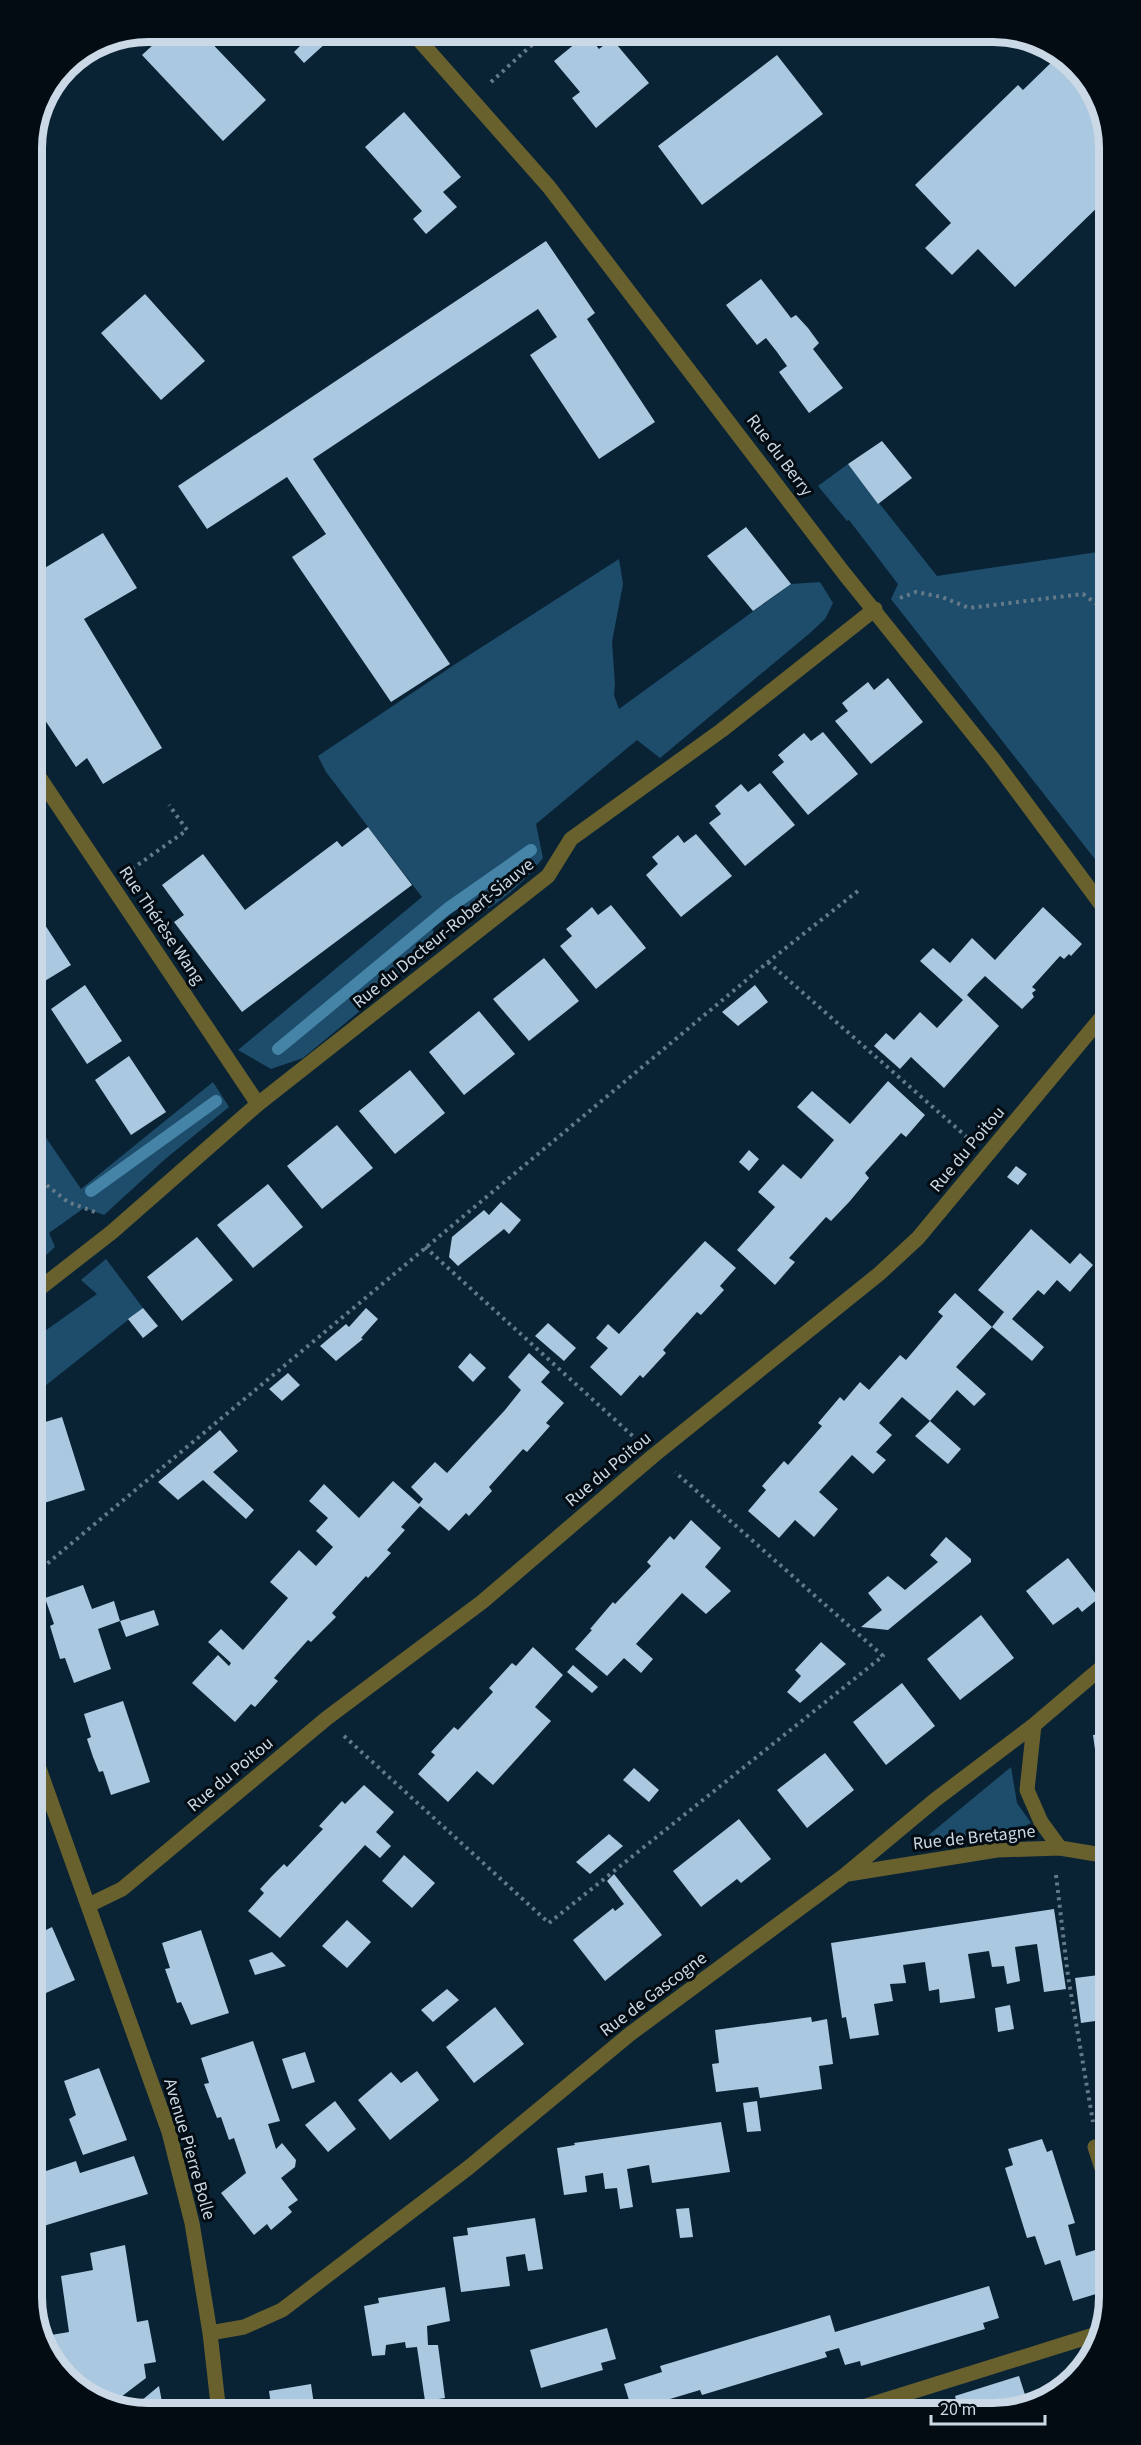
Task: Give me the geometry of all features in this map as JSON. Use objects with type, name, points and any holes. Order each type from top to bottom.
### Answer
[{"type":"street","name":"Rue du Berry","points":[[421,42],[549,187],[843,572],[994,760],[1099,902]]},
{"type":"street","name":"Rue du Docteur-Robert-Siauve","points":[[42,1287],[112,1232],[258,1104],[548,876],[571,839],[722,730],[875,609]]},
{"type":"street","name":"Rue Thérèse Wang","points":[[42,781],[258,1104]]},
{"type":"street","name":"Rue du Poitou","points":[[88,1905],[122,1889],[327,1718],[482,1602],[653,1456],[879,1274],[918,1238],[1099,1020]]},
{"type":"street","name":"Rue de Gascogne","points":[[210,2333],[244,2327],[282,2310],[468,2168],[630,2034],[845,1875],[935,1800],[1035,1725],[1099,1670]]},
{"type":"street","points":[[1035,1725],[1027,1790],[1041,1822],[1059,1848]]},
{"type":"street","name":"Avenue Pierre Bolle","points":[[42,1777],[168,2133],[192,2223],[210,2333],[218,2403]]},
{"type":"street","name":"Rue de Bretagne","points":[[845,1875],[997,1850],[1059,1848],[1099,1855]]},
{"type":"street","points":[[1095,2147],[1099,2159]]},
{"type":"street","points":[[876,2403],[1091,2336]]},
{"type":"path","points":[[472,102],[535,42]]},
{"type":"path","points":[[875,609],[916,592],[942,597],[969,608],[1083,594],[1099,606]]},
{"type":"path","points":[[111,882],[188,830],[169,805]]},
{"type":"path","points":[[42,1568],[768,962],[859,890]]},
{"type":"path","points":[[768,962],[874,1057],[989,1154]]},
{"type":"path","points":[[42,1182],[68,1202],[104,1215],[112,1232]]},
{"type":"path","points":[[327,1718],[352,1745],[549,1923],[883,1656],[680,1476],[653,1456],[425,1247]]},
{"type":"path","points":[[1059,1848],[1056,1878],[1068,1976],[1092,2114],[1095,2147]]},
{"type":"shaded area","points":[[848,464],[937,576],[1099,552],[1099,864],[891,599],[898,584],[849,520],[847,521],[818,486]]},
{"type":"shaded area","points":[[619,559],[623,584],[612,642],[614,695],[619,709],[791,584],[820,582],[833,603],[825,619],[810,633],[660,758],[637,740],[536,824],[543,858],[522,882],[481,913],[461,905],[432,927],[435,938],[378,996],[303,1058],[271,1069],[238,1050],[422,897],[326,772],[318,756]]},
{"type":"shaded area","points":[[213,1082],[229,1107],[164,1160],[104,1215],[84,1208],[49,1233],[55,1247],[42,1259],[42,1132],[81,1189]]},
{"type":"shaded area","points":[[106,1259],[143,1308],[42,1388],[42,1333],[97,1294],[81,1280]]},
{"type":"shaded area","points":[[1011,1767],[1017,1803],[1031,1823],[993,1835],[925,1838]]},
{"type":"building","points":[[156,42],[211,42],[266,100],[223,141],[142,55]]},
{"type":"building","points":[[304,42],[327,42],[304,63],[294,52]]},
{"type":"building","points":[[577,42],[593,42],[599,49],[608,42],[615,42],[649,83],[596,128],[572,98],[580,92],[554,61]]},
{"type":"building","points":[[777,55],[823,114],[702,205],[658,146]]},
{"type":"building","points":[[1053,61],[1068,73],[1085,95],[1098,134],[1099,206],[1015,287],[978,249],[952,275],[925,248],[951,223],[915,185],[1018,85],[1023,90]]},
{"type":"building","points":[[404,112],[461,177],[443,192],[457,207],[426,234],[413,219],[422,211],[365,147]]},
{"type":"building","points":[[546,241],[595,313],[587,319],[655,422],[599,459],[530,355],[557,337],[538,309],[313,459],[450,664],[391,702],[292,557],[326,534],[287,477],[207,529],[178,486]]},
{"type":"building","points":[[761,279],[791,318],[796,315],[808,328],[819,343],[813,349],[843,388],[809,413],[779,372],[787,366],[777,352],[766,338],[757,345],[726,305]]},
{"type":"building","points":[[145,294],[205,361],[161,400],[101,333]]},
{"type":"building","points":[[882,441],[912,478],[878,504],[848,464]]},
{"type":"building","points":[[746,527],[791,584],[753,611],[707,556]]},
{"type":"building","points":[[103,533],[137,588],[84,619],[162,748],[103,784],[87,758],[76,767],[42,716],[42,570]]},
{"type":"building","points":[[888,678],[923,722],[871,764],[835,721],[848,711],[842,703],[868,682],[874,690]]},
{"type":"building","points":[[823,732],[858,774],[808,815],[772,772],[784,762],[778,755],[804,733],[811,741]]},
{"type":"building","points":[[760,783],[795,825],[745,866],[709,823],[721,814],[715,806],[741,784],[748,792]]},
{"type":"building","points":[[368,827],[412,885],[242,1012],[174,922],[184,915],[162,885],[203,854],[245,910],[337,841],[342,847]]},
{"type":"building","points":[[696,834],[732,876],[681,917],[646,875],[658,864],[652,857],[678,835],[684,843]]},
{"type":"building","points":[[611,905],[646,948],[596,989],[560,946],[572,936],[566,929],[592,907],[598,915]]},
{"type":"building","points":[[1043,907],[1082,944],[1071,956],[1069,954],[1064,959],[1060,956],[1032,987],[1036,990],[1032,993],[1034,997],[1022,1009],[985,976],[975,986],[967,995],[999,1026],[944,1088],[911,1057],[900,1069],[874,1046],[886,1033],[894,1040],[920,1012],[937,1028],[963,1000],[920,961],[933,948],[950,963],[972,938],[995,960]]},
{"type":"building","points":[[42,920],[71,965],[42,983]]},
{"type":"building","points":[[544,958],[579,1001],[529,1041],[493,999]]},
{"type":"building","points":[[85,985],[122,1041],[87,1064],[51,1009]]},
{"type":"building","points":[[755,985],[768,1002],[738,1026],[722,1012]]},
{"type":"building","points":[[479,1011],[515,1054],[464,1095],[429,1052]]},
{"type":"building","points":[[129,1056],[166,1112],[131,1135],[95,1080]]},
{"type":"building","points":[[410,1070],[445,1113],[395,1154],[359,1111]]},
{"type":"building","points":[[888,1081],[925,1115],[906,1137],[901,1133],[865,1173],[869,1178],[850,1201],[831,1221],[826,1217],[789,1258],[795,1262],[775,1285],[737,1250],[775,1207],[758,1192],[783,1164],[801,1179],[834,1140],[797,1107],[812,1091],[850,1124]]},
{"type":"building","points":[[337,1125],[373,1168],[322,1209],[287,1166]]},
{"type":"building","points":[[749,1150],[759,1159],[749,1171],[739,1162]]},
{"type":"building","points":[[1016,1166],[1027,1174],[1018,1185],[1007,1177]]},
{"type":"building","points":[[268,1184],[303,1227],[253,1268],[217,1225]]},
{"type":"building","points":[[501,1202],[521,1220],[509,1234],[504,1229],[458,1266],[449,1257],[452,1237],[484,1210],[489,1215]]},
{"type":"building","points":[[1031,1229],[1070,1264],[1080,1253],[1093,1265],[1070,1292],[1057,1280],[1044,1295],[1038,1290],[1012,1319],[1044,1347],[1032,1361],[992,1327],[1004,1312],[978,1290]]},
{"type":"building","points":[[197,1237],[233,1280],[182,1321],[147,1277]]},
{"type":"building","points":[[705,1241],[736,1268],[720,1286],[724,1290],[701,1315],[697,1312],[663,1350],[666,1353],[643,1378],[640,1375],[621,1396],[590,1367],[608,1348],[596,1338],[608,1324],[619,1334]]},
{"type":"building","points":[[955,1293],[992,1327],[956,1367],[986,1394],[974,1406],[957,1390],[930,1421],[902,1397],[879,1423],[892,1435],[876,1452],[886,1460],[873,1474],[852,1455],[819,1492],[838,1509],[814,1537],[795,1520],[779,1538],[748,1511],[766,1490],[762,1486],[784,1461],[788,1465],[822,1426],[818,1423],[840,1397],[844,1401],[860,1382],[869,1390],[900,1355],[906,1360],[943,1316],[938,1312]]},
{"type":"building","points":[[143,1308],[158,1326],[143,1338],[128,1319]]},
{"type":"building","points":[[366,1308],[378,1319],[361,1338],[363,1339],[336,1361],[320,1346],[346,1324],[349,1327]]},
{"type":"building","points":[[548,1323],[576,1348],[564,1361],[535,1336]]},
{"type":"building","points":[[470,1353],[486,1368],[473,1382],[458,1367]]},
{"type":"building","points":[[529,1353],[550,1372],[541,1382],[564,1403],[546,1423],[550,1426],[527,1452],[523,1449],[489,1487],[492,1491],[469,1516],[466,1513],[449,1531],[420,1506],[401,1527],[405,1530],[387,1550],[391,1553],[332,1613],[336,1617],[311,1642],[308,1640],[274,1678],[278,1681],[255,1707],[251,1704],[235,1722],[192,1683],[218,1655],[229,1666],[231,1663],[208,1642],[221,1629],[243,1650],[288,1598],[270,1582],[299,1550],[316,1566],[333,1547],[316,1531],[328,1518],[309,1501],[324,1484],[359,1518],[393,1481],[419,1504],[423,1499],[411,1487],[435,1462],[447,1473],[505,1410],[521,1390],[508,1377]]},
{"type":"building","points":[[288,1373],[300,1385],[282,1401],[269,1389]]},
{"type":"building","points":[[62,1417],[85,1490],[44,1503],[42,1497],[42,1423]]},
{"type":"building","points":[[930,1421],[961,1449],[948,1464],[915,1436]]},
{"type":"building","points":[[220,1430],[238,1451],[213,1472],[254,1510],[246,1519],[203,1480],[178,1500],[158,1482]]},
{"type":"building","points":[[691,1520],[721,1548],[705,1567],[731,1591],[706,1614],[682,1593],[636,1644],[653,1659],[641,1673],[624,1658],[607,1676],[575,1649],[613,1602],[615,1604],[651,1566],[647,1562],[670,1536],[674,1540]]},
{"type":"building","points":[[946,1537],[971,1559],[971,1562],[888,1630],[861,1627],[882,1610],[868,1593],[888,1576],[905,1590],[938,1562],[930,1555]]},
{"type":"building","points":[[1068,1558],[1099,1598],[1082,1612],[1078,1607],[1053,1625],[1026,1591]]},
{"type":"building","points":[[83,1585],[92,1609],[114,1601],[120,1621],[98,1629],[111,1669],[74,1683],[65,1658],[60,1659],[50,1626],[54,1624],[45,1598]]},
{"type":"building","points":[[154,1610],[159,1625],[126,1637],[120,1621]]},
{"type":"building","points":[[981,1615],[1014,1658],[960,1700],[927,1659]]},
{"type":"building","points":[[821,1642],[846,1664],[800,1703],[787,1692],[801,1676],[795,1670]]},
{"type":"building","points":[[533,1647],[563,1675],[535,1707],[551,1721],[493,1785],[477,1771],[448,1802],[418,1774],[435,1755],[431,1752],[454,1727],[458,1730],[493,1692],[489,1688],[512,1663],[516,1666]]},
{"type":"building","points":[[573,1665],[598,1687],[592,1693],[567,1672]]},
{"type":"building","points":[[902,1683],[935,1726],[886,1765],[853,1722]]},
{"type":"building","points":[[123,1701],[150,1782],[111,1795],[103,1771],[99,1772],[87,1739],[91,1737],[84,1714]]},
{"type":"building","points":[[1099,1734],[1099,1778],[1093,1735]]},
{"type":"building","points":[[825,1753],[854,1790],[807,1828],[777,1790]]},
{"type":"building","points":[[634,1768],[659,1790],[649,1802],[623,1780]]},
{"type":"building","points":[[364,1785],[394,1812],[376,1832],[391,1846],[380,1858],[365,1845],[280,1938],[248,1911],[264,1893],[260,1889],[284,1864],[287,1867],[323,1829],[319,1826],[342,1801],[345,1804]]},
{"type":"building","points":[[739,1819],[771,1859],[741,1883],[737,1879],[701,1907],[673,1871]]},
{"type":"building","points":[[609,1834],[623,1846],[590,1874],[576,1862]]},
{"type":"building","points":[[404,1855],[435,1883],[412,1908],[382,1881]]},
{"type":"building","points":[[614,1874],[662,1935],[605,1981],[573,1940],[613,1908],[615,1911],[624,1904],[607,1881]]},
{"type":"building","points":[[1054,1909],[1066,1989],[1044,1992],[1037,1944],[1015,1947],[1020,1981],[1007,1984],[1004,1966],[992,1967],[989,1951],[968,1954],[975,1998],[940,2003],[939,1989],[929,1991],[925,1962],[903,1965],[906,1983],[890,1984],[893,2001],[874,2004],[879,2035],[850,2039],[846,2017],[842,2018],[831,1943]]},
{"type":"building","points":[[347,1920],[371,1942],[347,1968],[322,1946]]},
{"type":"building","points":[[52,1927],[75,1980],[42,1995],[42,1932]]},
{"type":"building","points":[[201,1930],[229,2013],[191,2025],[181,2002],[177,2003],[165,1969],[170,1968],[162,1943]]},
{"type":"building","points":[[272,1952],[286,1966],[255,1975],[249,1960]]},
{"type":"building","points":[[1099,1975],[1099,2020],[1081,2023],[1075,1978]]},
{"type":"building","points":[[447,1989],[459,2000],[433,2022],[421,2010]]},
{"type":"building","points":[[1010,2005],[1014,2029],[998,2032],[995,2008]]},
{"type":"building","points":[[495,2007],[524,2044],[474,2083],[446,2047]]},
{"type":"building","points":[[811,2017],[812,2022],[827,2019],[833,2064],[819,2066],[822,2089],[760,2098],[758,2087],[716,2092],[712,2064],[719,2063],[715,2030]]},
{"type":"building","points":[[253,2041],[280,2121],[268,2124],[276,2149],[282,2143],[296,2160],[295,2167],[281,2178],[298,2200],[288,2207],[292,2212],[271,2230],[267,2224],[254,2235],[221,2193],[246,2173],[234,2138],[229,2140],[221,2117],[217,2118],[204,2084],[209,2083],[201,2058]]},
{"type":"building","points":[[305,2052],[315,2082],[292,2089],[282,2059]]},
{"type":"building","points":[[99,2068],[127,2140],[83,2155],[69,2119],[76,2115],[64,2081]]},
{"type":"building","points":[[417,2071],[439,2100],[390,2140],[358,2100],[391,2072],[401,2083]]},
{"type":"building","points":[[335,2101],[356,2129],[328,2152],[305,2125]]},
{"type":"building","points":[[757,2101],[761,2131],[747,2132],[743,2103]]},
{"type":"building","points":[[721,2122],[730,2172],[652,2183],[649,2165],[627,2169],[633,2207],[620,2209],[617,2188],[605,2189],[603,2173],[585,2176],[587,2192],[564,2195],[557,2148],[575,2145],[574,2143]]},
{"type":"building","points":[[1042,2139],[1047,2152],[1052,2150],[1075,2223],[1068,2225],[1076,2256],[1099,2249],[1099,2293],[1073,2301],[1060,2260],[1045,2265],[1035,2236],[1027,2238],[1005,2168],[1013,2165],[1008,2149]]},
{"type":"building","points":[[134,2156],[148,2194],[42,2226],[42,2172],[76,2161],[80,2173]]},
{"type":"building","points":[[689,2208],[693,2237],[680,2238],[676,2209]]},
{"type":"building","points":[[535,2218],[543,2269],[528,2271],[525,2254],[506,2257],[510,2286],[461,2292],[453,2237],[468,2235],[467,2228]]},
{"type":"building","points":[[125,2245],[137,2322],[148,2320],[156,2362],[144,2364],[146,2378],[119,2399],[107,2395],[83,2381],[68,2367],[52,2342],[51,2335],[69,2332],[61,2276],[93,2270],[90,2253]]},
{"type":"building","points":[[989,2286],[999,2318],[983,2323],[985,2329],[861,2366],[860,2361],[845,2365],[839,2348],[825,2352],[827,2357],[702,2395],[700,2390],[670,2399],[671,2403],[630,2403],[624,2384],[662,2372],[660,2366],[830,2315],[835,2332]]},
{"type":"building","points":[[445,2287],[450,2321],[427,2326],[428,2345],[438,2345],[445,2398],[425,2401],[417,2347],[406,2348],[405,2342],[386,2345],[385,2355],[372,2356],[364,2306],[379,2303],[378,2298]]},
{"type":"building","points":[[607,2328],[616,2359],[601,2363],[603,2370],[541,2388],[530,2350]]},
{"type":"building","points":[[1019,2376],[1026,2397],[1000,2403],[957,2403],[955,2396]]},
{"type":"building","points":[[311,2384],[314,2403],[271,2403],[269,2391]]},
{"type":"building","points":[[159,2386],[162,2403],[139,2403]]},
{"type":"waterway","points":[[278,1049],[447,909],[531,850]]},
{"type":"waterway","points":[[91,1191],[216,1101]]}]
